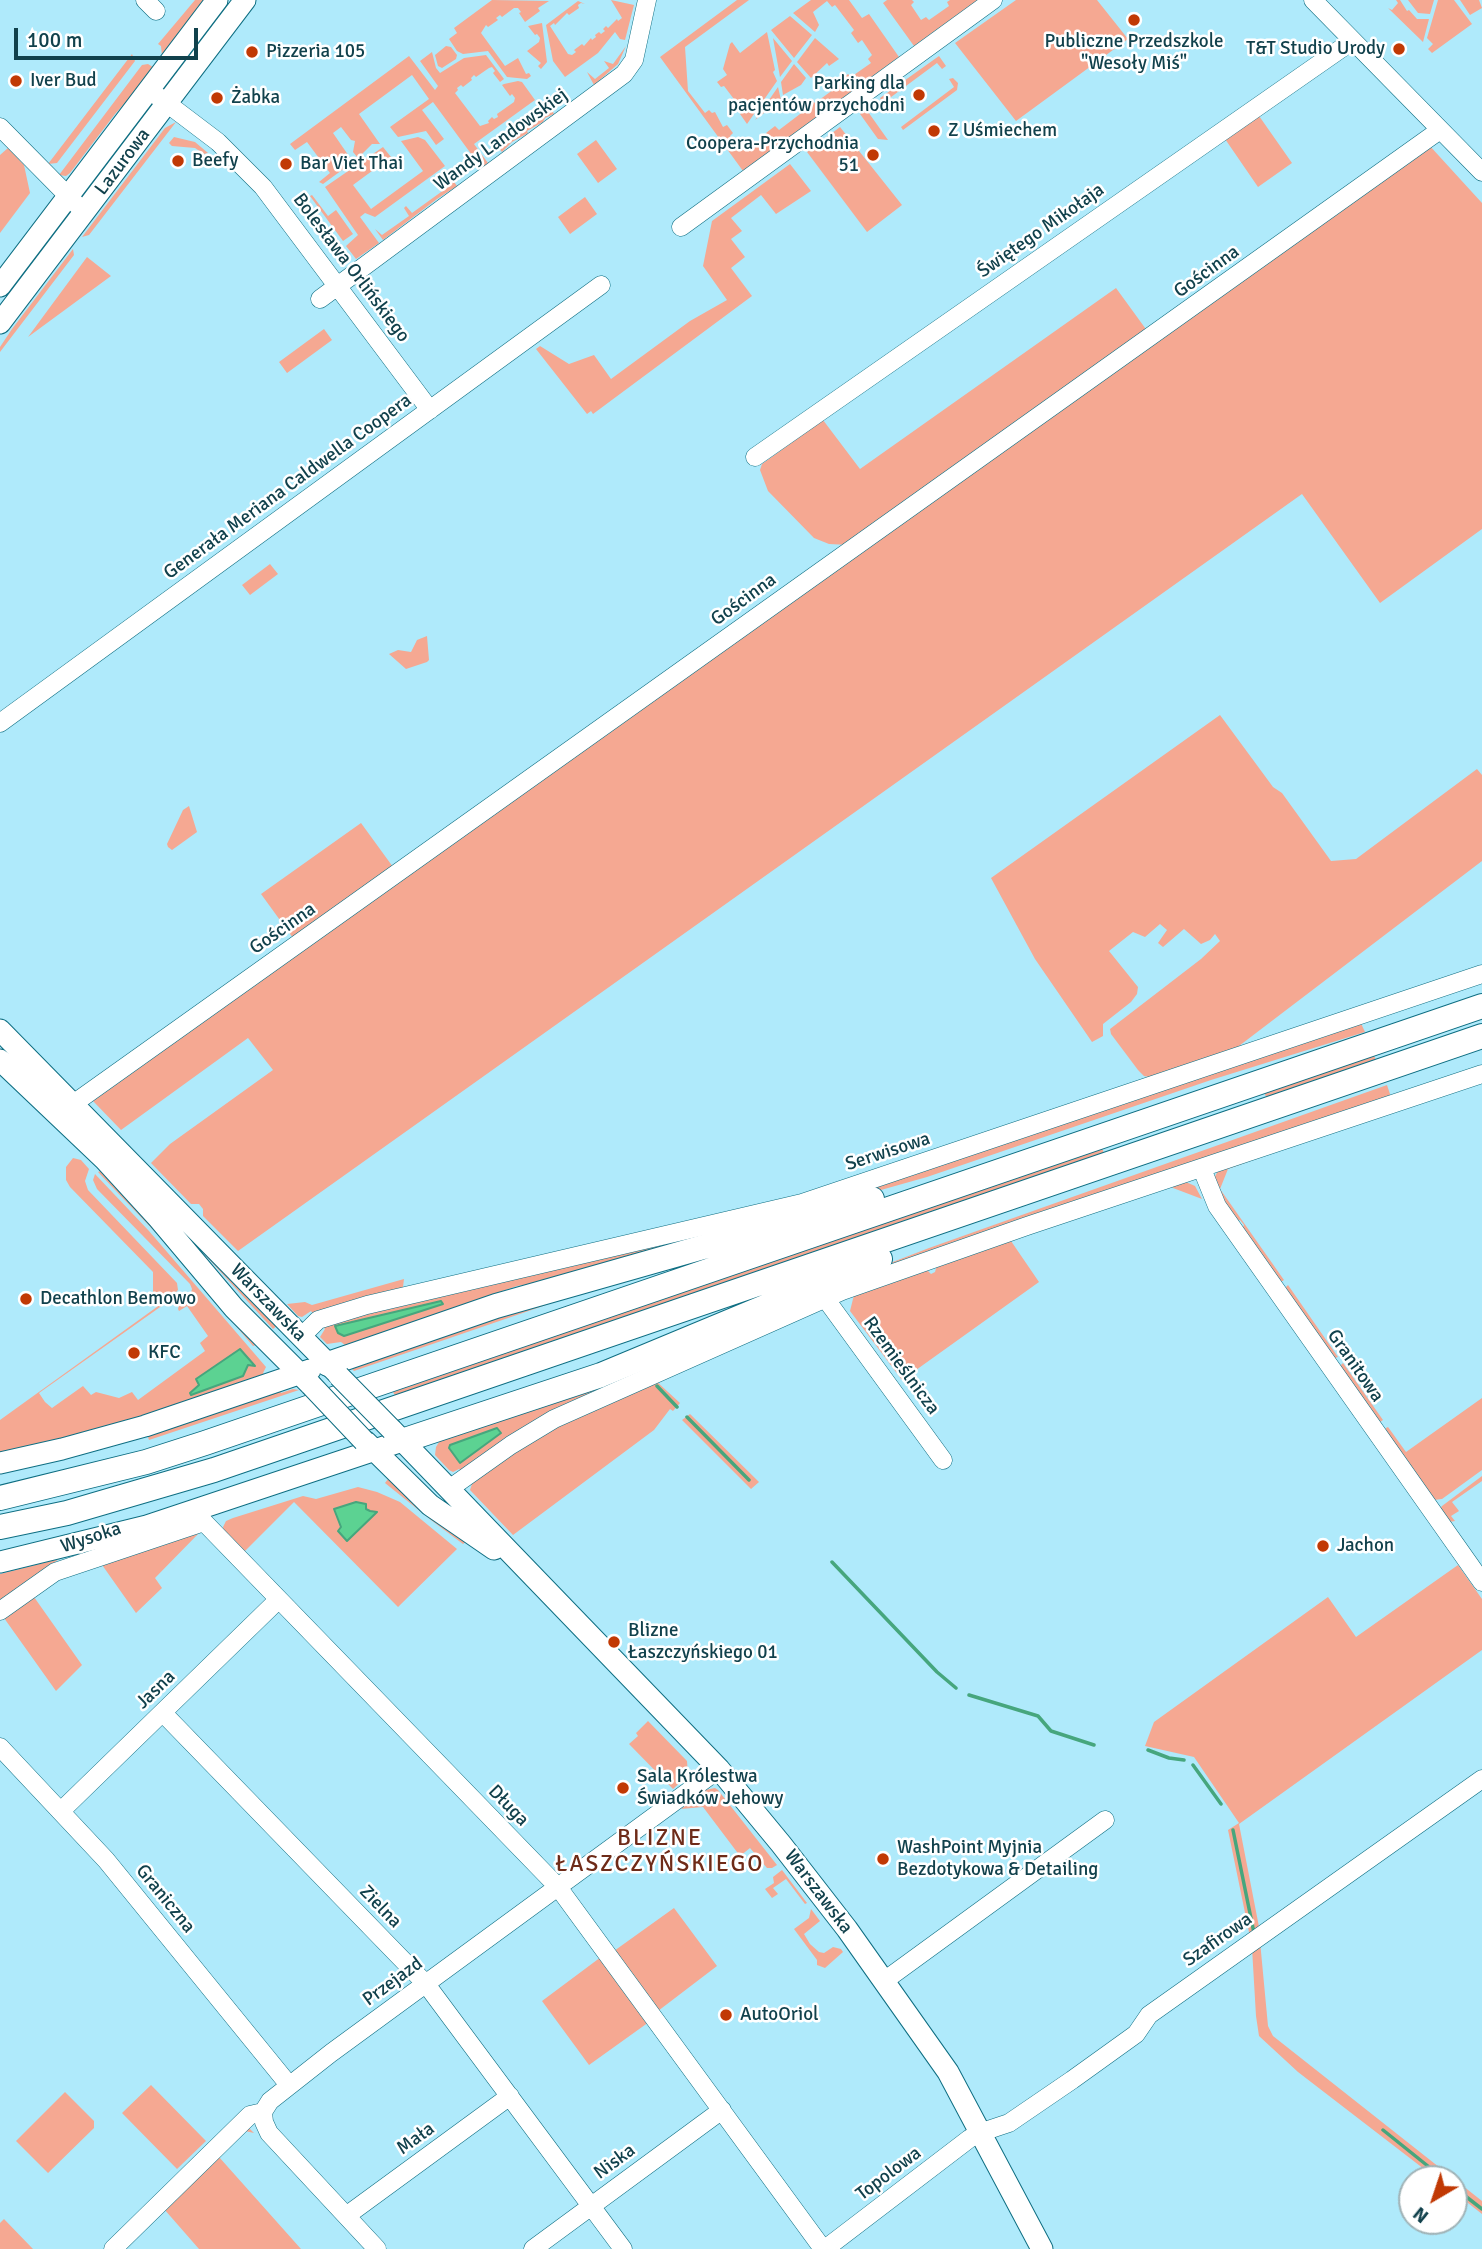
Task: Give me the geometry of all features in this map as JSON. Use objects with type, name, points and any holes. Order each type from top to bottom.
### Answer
[{"type":"highway","points":[[0,1498],[169,1455],[1482,1006]]},
{"type":"highway","points":[[0,1527],[68,1513],[214,1470],[1482,1036]]},
{"type":"highway","points":[[334,1370],[496,1306],[869,1199],[972,1181]]},
{"type":"highway","points":[[397,1436],[601,1375],[892,1254],[978,1209]]},
{"type":"main road","name":"Lazurowa","points":[[0,286],[217,0]]},
{"type":"main road","name":"Lazurowa","points":[[0,323],[245,0]]},
{"type":"main road","name":"Warszawska","points":[[0,1030],[334,1370],[719,1769],[781,1844],[884,1981],[948,2072],[1042,2249]]},
{"type":"main road","name":"Warszawska","points":[[0,1060],[105,1160],[234,1308],[430,1505],[536,1578]]},
{"type":"main road","points":[[0,1463],[62,1450],[334,1370]]},
{"type":"main road","points":[[0,1562],[147,1526],[397,1436]]},
{"type":"street","name":"Wandy Landowskiej","points":[[320,299],[624,74],[634,60],[648,0]]},
{"type":"street","points":[[681,227],[993,0]]},
{"type":"street","points":[[1313,0],[1482,172]]},
{"type":"street","name":"Świętego Mikołaja","points":[[755,457],[1352,41]]},
{"type":"street","name":"Bolesława Orlińskiego","points":[[150,90],[218,142],[279,205],[430,410]]},
{"type":"street","points":[[0,127],[84,212]]},
{"type":"street","name":"Gościnna","points":[[73,1104],[1440,130]]},
{"type":"street","name":"Generała Meriana Caldwella Coopera","points":[[0,723],[601,285]]},
{"type":"street","name":"Serwisowa","points":[[301,1337],[318,1320],[327,1316],[802,1203],[1482,974]]},
{"type":"street","points":[[449,1489],[511,1445],[554,1419],[825,1298],[1027,1226],[1482,1074]]},
{"type":"street","name":"Granitowa","points":[[1202,1168],[1217,1206],[1482,1582]]},
{"type":"street","name":"Rzemieślnicza","points":[[825,1298],[943,1460]]},
{"type":"street","name":"Długa","points":[[204,1522],[558,1887],[824,2249]]},
{"type":"street","name":"Wysoka","points":[[0,1611],[55,1572],[204,1522]]},
{"type":"street","name":"Jasna","points":[[62,1810],[278,1600]]},
{"type":"street","name":"Zielna","points":[[163,1713],[426,1984],[623,2249]]},
{"type":"street","name":"Graniczna","points":[[0,1746],[106,1860],[289,2085]]},
{"type":"street","name":"Przejazd","points":[[113,2249],[250,2115],[263,2112],[270,2101],[289,2085],[719,1769]]},
{"type":"street","name":"Szafirowa","points":[[979,2133],[1009,2123],[1038,2104],[1136,2034],[1149,2015],[1482,1779]]},
{"type":"street","points":[[884,1981],[1105,1820]]},
{"type":"street","name":"Mała","points":[[346,2216],[510,2096]]},
{"type":"street","name":"Niska","points":[[533,2249],[722,2110]]},
{"type":"street","points":[[263,2112],[269,2133],[377,2249]]},
{"type":"street","name":"Topolowa","points":[[824,2249],[979,2133]]},
{"type":"shaded area","points":[[195,0],[208,0],[162,56],[161,46],[158,44]]},
{"type":"shaded area","points":[[492,0],[549,1],[525,22],[518,8],[514,8],[502,17],[500,15],[496,18],[498,20],[488,27],[486,25],[481,33],[505,66],[518,58],[526,74],[531,76],[527,79],[507,77],[488,51],[463,54],[457,51],[449,39],[457,33],[454,28]]},
{"type":"shaded area","points":[[611,0],[634,5],[625,40],[620,39],[615,32],[598,53],[565,77],[553,61],[546,25],[578,1],[585,4],[581,3],[579,8],[550,26],[568,54],[572,55],[582,44],[584,46],[599,32],[601,34],[605,31],[603,29],[606,26],[608,28],[622,18]]},
{"type":"shaded area","points":[[737,0],[749,0],[685,47],[688,91],[705,113],[709,110],[715,112],[723,127],[727,125],[733,133],[730,136],[741,151],[746,148],[749,151],[769,137],[766,133],[775,126],[779,130],[804,111],[802,107],[812,100],[815,103],[841,84],[839,81],[848,74],[851,77],[871,63],[868,59],[872,55],[862,40],[858,43],[851,33],[854,30],[835,5],[832,7],[827,1],[813,12],[819,25],[815,32],[793,13],[811,0],[849,0],[862,18],[869,14],[899,57],[743,171],[660,57]]},
{"type":"shaded area","points":[[887,0],[912,0],[914,2],[911,5],[921,20],[926,17],[929,20],[949,6],[947,2],[950,0],[978,0],[914,46],[883,3]]},
{"type":"shaded area","points":[[1016,0],[1097,0],[1128,39],[1016,121],[955,43]]},
{"type":"shaded area","points":[[1396,0],[1400,0],[1407,11],[1417,19],[1429,19],[1423,42],[1388,8],[1392,10],[1398,3]]},
{"type":"shaded area","points":[[1408,0],[1434,0],[1430,14],[1418,13]]},
{"type":"shaded area","points":[[1438,0],[1454,0],[1472,24],[1432,53],[1428,49],[1433,44],[1427,38]]},
{"type":"shaded area","points":[[1460,0],[1479,0],[1482,8],[1470,15]]},
{"type":"shaded area","points":[[790,16],[812,35],[794,58],[771,30]]},
{"type":"shaded area","points":[[542,23],[547,62],[541,69],[538,66],[541,63],[527,51],[539,42],[540,38],[528,26]]},
{"type":"shaded area","points":[[767,32],[775,70],[773,72],[777,81],[747,124],[740,114],[743,111],[724,86],[721,87],[717,82],[727,75],[723,69],[732,42],[740,53]]},
{"type":"shaded area","points":[[773,38],[792,61],[780,77]]},
{"type":"shaded area","points":[[815,38],[839,59],[829,66],[827,63],[811,78],[797,62]]},
{"type":"shaded area","points":[[446,46],[451,47],[457,55],[456,59],[442,68],[438,66],[435,55]]},
{"type":"shaded area","points":[[626,46],[618,64],[594,85],[587,72],[595,79],[609,68],[604,61],[613,64]]},
{"type":"shaded area","points":[[432,52],[440,73],[464,58],[486,55],[504,79],[500,82],[492,67],[476,77],[474,75],[463,87],[461,85],[457,88],[455,93],[480,126],[489,123],[492,117],[498,117],[497,114],[514,102],[515,98],[512,94],[510,96],[502,85],[504,84],[522,82],[535,100],[474,144],[488,163],[482,168],[480,166],[433,102],[422,110],[444,139],[436,145],[426,131],[398,137],[390,127],[429,99],[412,75],[359,114],[380,144],[372,144],[358,158],[353,152],[355,141],[351,140],[341,127],[333,133],[353,162],[323,184],[319,182],[330,173],[307,142],[295,150],[290,144],[409,56],[435,90],[438,86],[420,61]]},
{"type":"shaded area","points":[[132,54],[135,61],[57,163],[48,164]]},
{"type":"shaded area","points":[[939,56],[946,66],[942,69],[937,63],[883,103],[880,98]]},
{"type":"shaded area","points":[[148,64],[156,69],[115,114],[70,173],[66,176],[59,175],[142,65]]},
{"type":"shaded area","points":[[794,64],[806,78],[801,85],[783,95],[781,82]]},
{"type":"shaded area","points":[[953,78],[958,83],[957,90],[903,130],[901,127],[954,87],[949,79]]},
{"type":"shaded area","points":[[778,87],[781,100],[763,110],[764,113],[755,120]]},
{"type":"shaded area","points":[[866,109],[888,140],[878,139],[860,114]]},
{"type":"shaded area","points":[[552,110],[554,114],[527,131],[528,133],[512,142],[502,152],[494,143],[495,140],[501,147],[522,132],[517,124],[521,121],[526,128]]},
{"type":"shaded area","points":[[1257,113],[1292,163],[1258,187],[1223,136]]},
{"type":"shaded area","points":[[176,122],[89,235],[82,237],[165,128]]},
{"type":"shaded area","points":[[840,127],[902,205],[867,232],[807,152]]},
{"type":"shaded area","points":[[174,137],[195,142],[208,153],[204,154],[195,148],[172,146],[169,143]]},
{"type":"shaded area","points":[[418,137],[425,140],[445,166],[375,217],[365,213],[360,217],[379,243],[356,259],[346,246],[358,235],[325,187],[383,147],[391,157],[353,185],[371,209],[423,171],[401,141]]},
{"type":"shaded area","points":[[596,140],[617,169],[598,183],[577,154]]},
{"type":"shaded area","points":[[1429,145],[1482,203],[1482,529],[1380,603],[1302,494],[238,1251],[203,1216],[203,1209],[199,1204],[191,1204],[151,1163],[170,1144],[273,1070],[248,1038],[121,1130],[93,1101]]},
{"type":"shaded area","points":[[8,148],[24,165],[30,193],[0,233],[0,155]]},
{"type":"shaded area","points":[[790,164],[811,191],[776,214],[761,195],[731,218],[742,231],[731,239],[745,257],[731,268],[752,296],[593,414],[591,411],[587,414],[536,349],[540,346],[569,364],[594,355],[611,379],[690,321],[727,300],[703,266],[712,221]]},
{"type":"shaded area","points":[[450,176],[457,186],[383,240],[375,229],[382,235],[409,216],[404,208],[406,206],[412,213],[448,187],[443,179]]},
{"type":"shaded area","points":[[312,195],[328,216],[336,210],[353,234],[343,241],[310,196]]},
{"type":"shaded area","points":[[585,197],[597,214],[570,234],[558,217]]},
{"type":"shaded area","points":[[73,249],[74,255],[0,352],[0,347],[12,329]]},
{"type":"shaded area","points":[[87,257],[111,276],[28,337]]},
{"type":"shaded area","points":[[1116,288],[1148,332],[849,545],[829,544],[814,538],[768,491],[760,470],[762,464],[823,420],[860,469]]},
{"type":"shaded area","points":[[324,329],[332,340],[287,373],[279,362]]},
{"type":"shaded area","points":[[270,564],[278,574],[250,595],[242,585]]},
{"type":"shaded area","points":[[427,636],[427,662],[406,669],[389,654],[398,650],[411,652],[417,640]]},
{"type":"shaded area","points":[[1220,715],[1273,787],[1282,793],[1331,861],[1356,859],[1477,769],[1482,775],[1482,861],[1235,1049],[1149,1077],[1144,1076],[1111,1034],[1110,1029],[1201,959],[1220,941],[1215,934],[1201,944],[1184,929],[1163,947],[1158,943],[1167,930],[1160,924],[1145,937],[1133,932],[1109,951],[1138,987],[1137,994],[1103,1024],[1103,1036],[1092,1042],[1035,959],[991,878]]},
{"type":"shaded area","points":[[189,806],[197,832],[172,850],[167,844],[183,810]]},
{"type":"shaded area","points":[[361,823],[393,867],[293,938],[261,894]]},
{"type":"shaded area","points":[[1359,1019],[1365,1032],[1211,1080],[927,1177],[572,1277],[517,1286],[345,1345],[341,1342],[327,1344],[320,1337],[325,1329],[322,1325],[648,1243]]},
{"type":"shaded area","points":[[1374,1055],[1376,1061],[1267,1099],[1264,1092]]},
{"type":"shaded area","points":[[1387,1085],[1391,1097],[834,1289],[463,1473],[459,1469],[453,1472],[449,1470],[435,1455],[439,1442],[435,1439],[929,1248]]},
{"type":"shaded area","points":[[1377,1116],[1228,1169],[1220,1189],[1284,1280],[1281,1282],[1242,1228],[1244,1225],[1221,1200],[1214,1178],[1218,1171]]},
{"type":"shaded area","points":[[1102,1147],[1104,1154],[396,1397],[393,1392]]},
{"type":"shaded area","points":[[73,1158],[81,1160],[89,1169],[85,1181],[88,1190],[177,1283],[178,1290],[163,1305],[39,1393],[45,1402],[52,1408],[83,1386],[91,1395],[96,1392],[119,1398],[132,1392],[138,1400],[205,1351],[200,1343],[208,1336],[187,1306],[179,1311],[178,1309],[190,1296],[190,1284],[97,1189],[93,1180],[95,1174],[149,1231],[266,1367],[263,1373],[265,1375],[177,1409],[0,1456],[0,1420],[161,1304],[153,1293],[153,1272],[70,1187],[66,1180],[66,1167]]},
{"type":"shaded area","points":[[103,1170],[259,1344],[253,1346],[157,1234],[98,1172]]},
{"type":"shaded area","points":[[1186,1182],[1195,1186],[1202,1199],[1173,1188],[1170,1183]]},
{"type":"shaded area","points":[[1011,1241],[1039,1282],[902,1380],[850,1311],[854,1295],[926,1269],[931,1274],[935,1272],[937,1265]]},
{"type":"shaded area","points":[[194,1243],[278,1325],[273,1329]]},
{"type":"shaded area","points":[[639,1273],[354,1371],[352,1369],[361,1366],[360,1362]]},
{"type":"shaded area","points":[[404,1279],[403,1287],[396,1293],[337,1305],[314,1315],[311,1311],[302,1317],[298,1316],[287,1304],[305,1302],[312,1305]]},
{"type":"shaded area","points":[[1288,1285],[1338,1357],[1335,1358],[1285,1288]]},
{"type":"shaded area","points":[[441,1301],[443,1304],[344,1336],[338,1333],[335,1326]]},
{"type":"shaded area","points":[[240,1349],[255,1366],[248,1365],[243,1376],[191,1395],[199,1385],[196,1379]]},
{"type":"shaded area","points":[[1343,1363],[1383,1420],[1380,1422],[1339,1367]]},
{"type":"shaded area","points":[[655,1380],[680,1403],[673,1411],[670,1409],[654,1430],[513,1535],[470,1490],[472,1484],[469,1481],[530,1438]]},
{"type":"shaded area","points":[[278,1388],[281,1393],[299,1390],[149,1440],[147,1434]]},
{"type":"shaded area","points":[[1482,1398],[1482,1470],[1442,1499],[1433,1500],[1384,1432],[1388,1427],[1406,1452]]},
{"type":"shaded area","points":[[690,1414],[759,1482],[751,1489],[682,1420]]},
{"type":"shaded area","points":[[497,1428],[501,1433],[460,1463],[449,1448],[450,1445]]},
{"type":"shaded area","points":[[1482,1476],[1482,1481],[1452,1502],[1459,1511],[1451,1516],[1455,1521],[1449,1522],[1440,1509],[1442,1506]]},
{"type":"shaded area","points":[[388,1479],[413,1502],[467,1541],[463,1544],[431,1520],[385,1483]]},
{"type":"shaded area","points":[[358,1487],[400,1502],[457,1549],[398,1607],[294,1502],[243,1553],[224,1533],[226,1521],[233,1518],[303,1496],[316,1499]]},
{"type":"shaded area","points":[[356,1502],[366,1504],[366,1509],[377,1512],[347,1541],[338,1531],[341,1527],[334,1509]]},
{"type":"shaded area","points":[[201,1531],[155,1578],[162,1588],[136,1613],[100,1562],[127,1557]]},
{"type":"shaded area","points":[[59,1559],[22,1586],[0,1603],[0,1574]]},
{"type":"shaded area","points":[[1458,1565],[1482,1599],[1482,1650],[1239,1824],[1260,1932],[1250,1937],[1228,1830],[1239,1823],[1194,1757],[1145,1746],[1154,1722],[1328,1597],[1356,1637]]},
{"type":"shaded area","points":[[34,1597],[82,1665],[56,1691],[4,1618]]},
{"type":"shaded area","points":[[648,1721],[687,1761],[688,1775],[673,1789],[629,1744]]},
{"type":"shaded area","points":[[715,1788],[777,1865],[767,1868],[750,1848],[740,1856],[703,1807],[681,1809],[705,1790]]},
{"type":"shaded area","points":[[782,1870],[807,1903],[805,1904],[786,1879],[773,1888],[778,1894],[772,1898],[765,1889],[774,1883],[773,1877]]},
{"type":"shaded area","points":[[674,1908],[717,1966],[658,2011],[614,1951]]},
{"type":"shaded area","points":[[811,1909],[820,1921],[804,1934],[810,1944],[819,1952],[824,1953],[833,1947],[843,1952],[825,1968],[817,1965],[817,1960],[794,1929],[809,1918]]},
{"type":"shaded area","points":[[1260,1941],[1268,2026],[1273,2036],[1436,2165],[1419,2165],[1298,2072],[1259,2036],[1252,1948]]},
{"type":"shaded area","points":[[601,1957],[649,2022],[589,2065],[542,2001]]},
{"type":"shaded area","points":[[151,2085],[206,2141],[177,2169],[122,2113]]},
{"type":"shaded area","points":[[65,2092],[94,2121],[94,2128],[48,2173],[16,2141]]},
{"type":"shaded area","points":[[247,2126],[254,2133],[245,2131],[219,2157],[301,2249],[199,2249],[164,2209]]},
{"type":"shaded area","points":[[1468,2190],[1482,2201],[1482,2214],[1468,2203]]},
{"type":"shaded area","points":[[4,2219],[33,2249],[0,2249],[0,2223]]},
{"type":"waterway","points":[[657,1386],[677,1407]]},
{"type":"waterway","points":[[687,1417],[749,1480]]},
{"type":"waterway","points":[[832,1562],[937,1672],[956,1688]]},
{"type":"waterway","points":[[969,1695],[1038,1716],[1051,1731],[1094,1745]]},
{"type":"waterway","points":[[1148,1750],[1184,1760]]},
{"type":"waterway","points":[[1193,1765],[1221,1804]]},
{"type":"waterway","points":[[1233,1830],[1254,1933]]},
{"type":"waterway","points":[[1383,2130],[1427,2165]]},
{"type":"waterway","points":[[1468,2198],[1482,2209]]},
{"type":"place","name":"Publiczne Przedszkole \"Wesoły Miś\"","points":[[1134,20]]},
{"type":"place","name":"T&T Studio Urody","points":[[1399,49]]},
{"type":"place","name":"Pizzeria 105","points":[[252,52]]},
{"type":"place","name":"Iver Bud","points":[[16,81]]},
{"type":"place","name":"Parking dla pacjentów przychodni","points":[[919,95]]},
{"type":"place","name":"Żabka","points":[[217,98]]},
{"type":"place","name":"Z Uśmiechem","points":[[934,131]]},
{"type":"place","name":"Coopera-Przychodnia 51","points":[[873,155]]},
{"type":"place","name":"Beefy","points":[[178,161]]},
{"type":"place","name":"Bar Viet Thai","points":[[286,164]]},
{"type":"place","name":"Decathlon Bemowo","points":[[26,1299]]},
{"type":"place","name":"KFC","points":[[134,1353]]},
{"type":"place","name":"Jachon","points":[[1323,1546]]},
{"type":"place","name":"Blizne Łaszczyńskiego 01","points":[[614,1642]]},
{"type":"place","name":"Sala Królestwa Świadków Jehowy","points":[[623,1788]]},
{"type":"place","name":"WashPoint Myjnia Bezdotykowa & Detailing","points":[[883,1859]]},
{"type":"place","name":"AutoOriol","points":[[726,2015]]},
{"type":"district","name":"BLIZNE ŁASZCZYŃSKIEGO","points":[[660,1852]]}]
